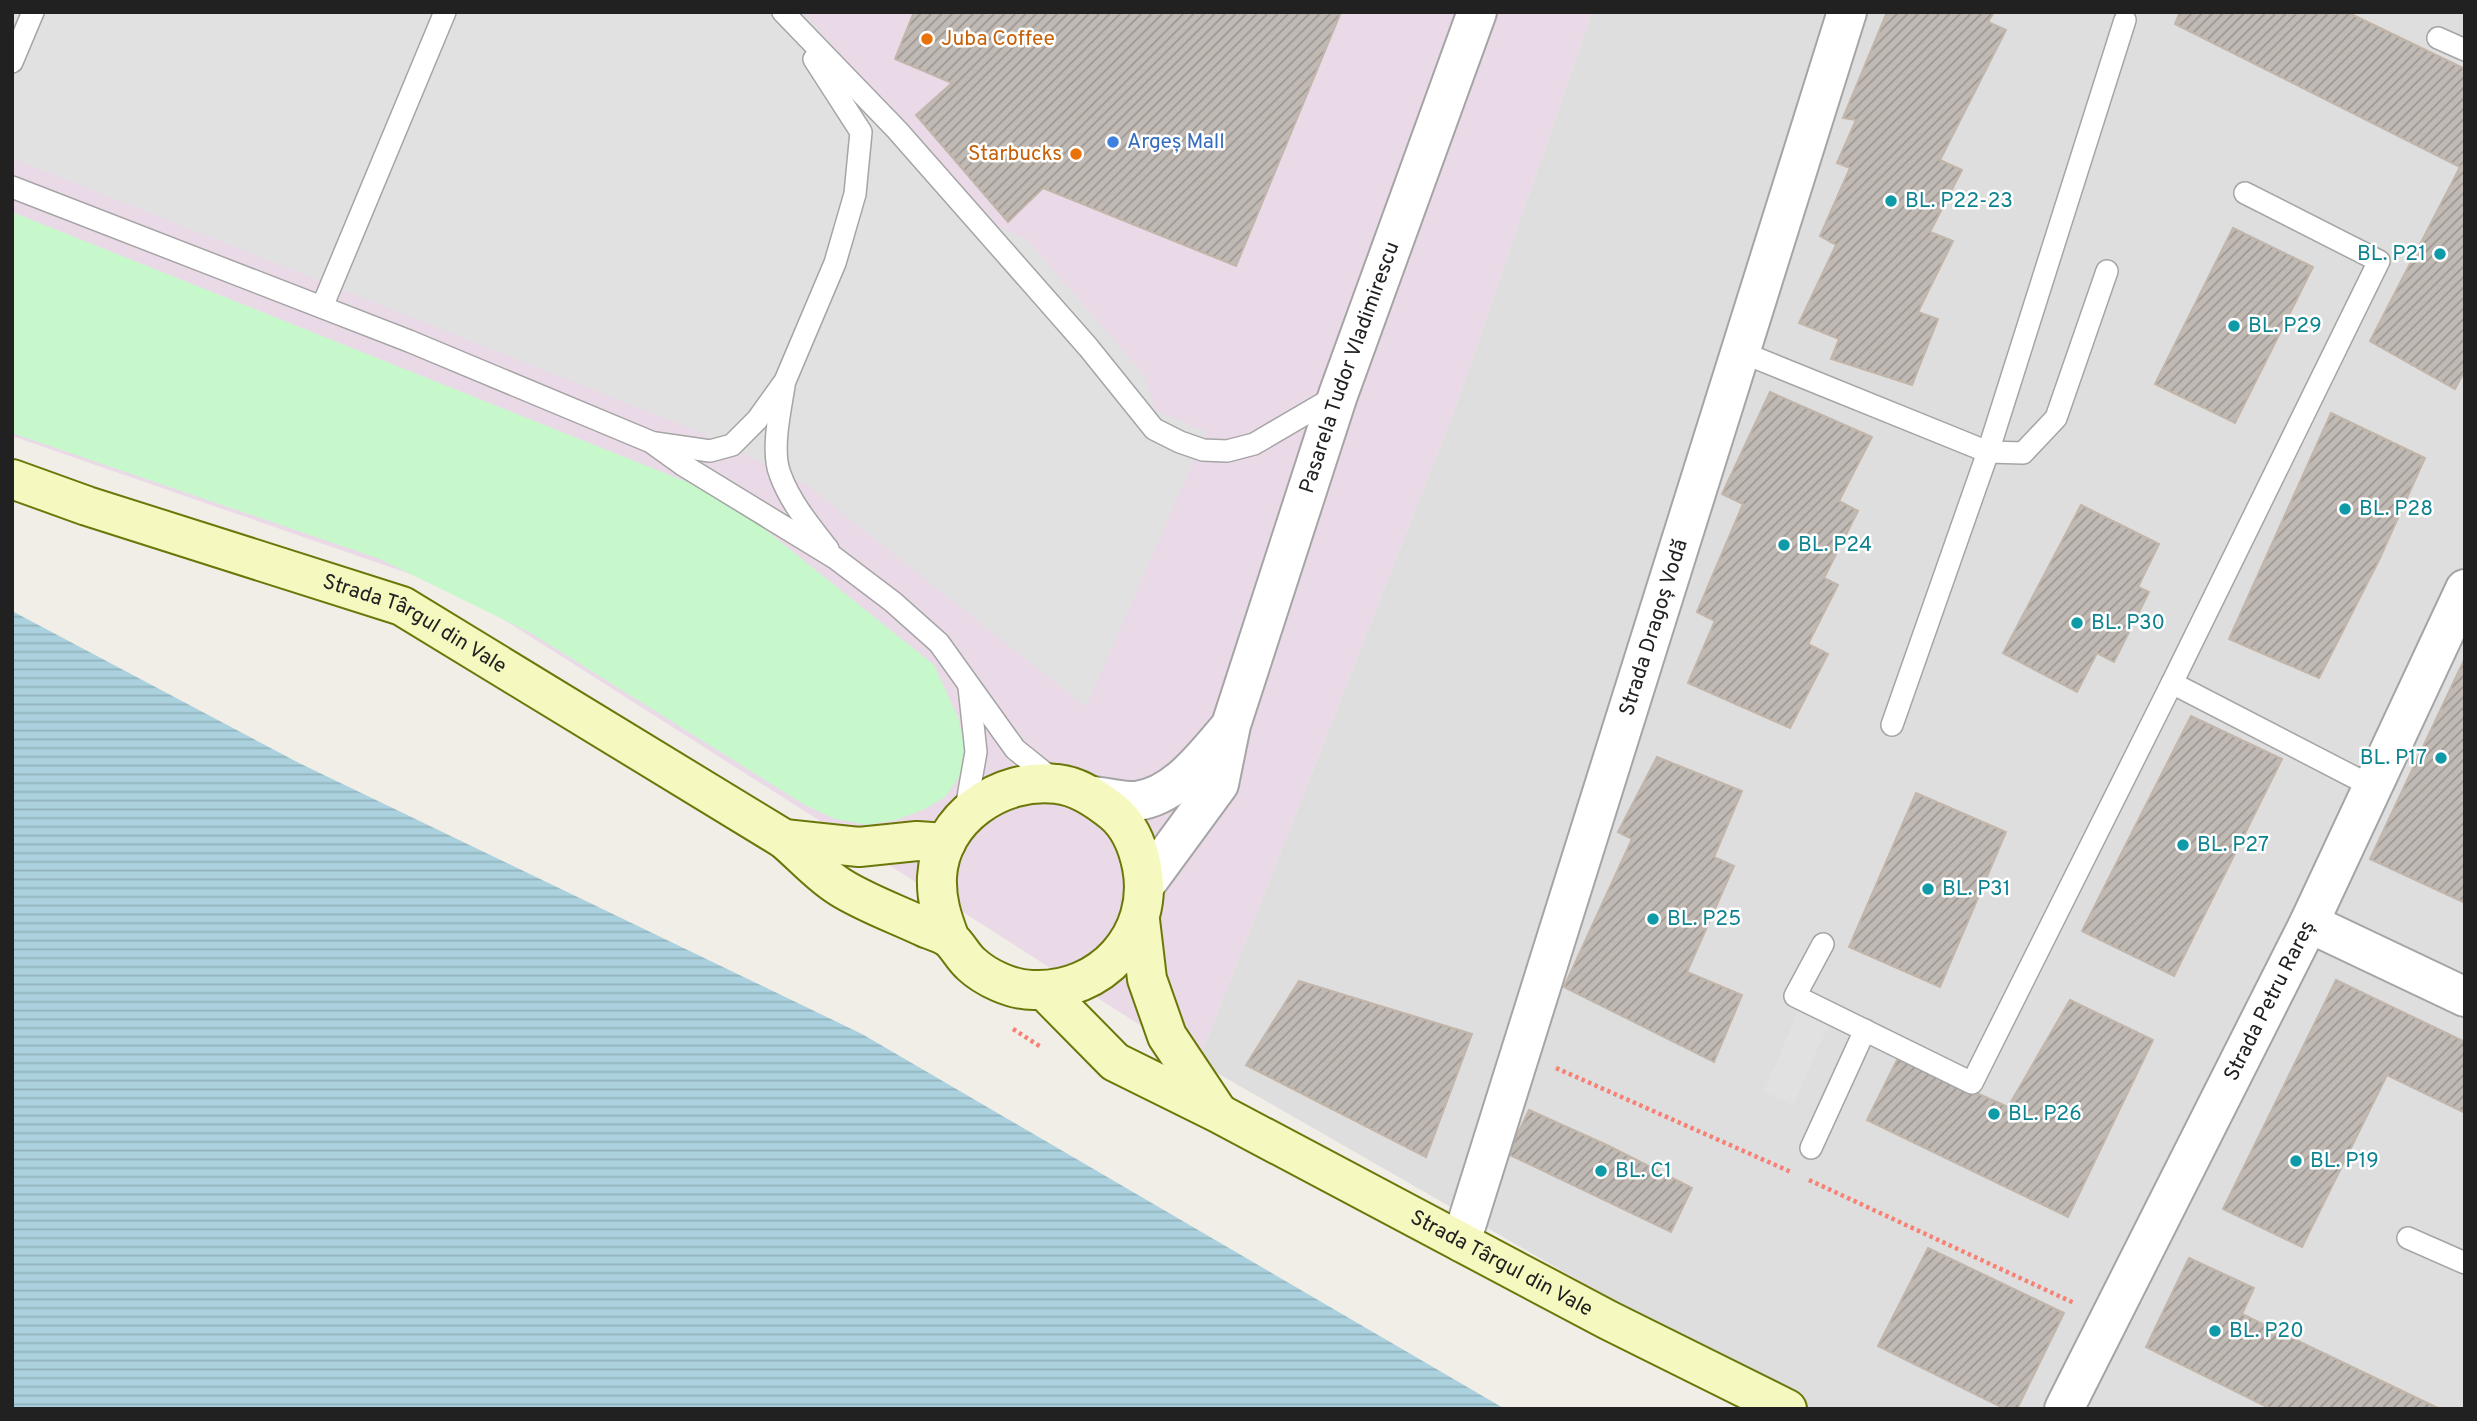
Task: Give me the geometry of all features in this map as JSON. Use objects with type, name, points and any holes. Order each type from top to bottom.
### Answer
[{"type":"street","name":"Pasarela Tudor Vladimirescu","points":[[1143,902],[1219,784],[1231,725],[1338,395],[1477,12]]},
{"type":"street","name":"Strada Dragoș Vodă","points":[[1461,1242],[1847,12]]},
{"type":"street","name":"Strada Târgul din Vale","points":[[12,479],[87,506],[402,606],[784,839],[839,887],[950,939]]},
{"type":"street","name":"Strada Petru Rareș","points":[[2064,1409],[2309,923],[2373,787],[2456,631],[2465,589]]},
{"type":"street","name":"Pasarela Tudor Vladimirescu","points":[[1075,790],[1136,800],[1169,789],[1197,764],[1231,725]]},
{"type":"street","points":[[955,829],[991,795],[1023,784],[1075,790]]},
{"type":"street","name":"Strada Târgul din Vale","points":[[1075,790],[1120,818],[1139,849],[1147,979],[1167,1035],[1218,1113]]},
{"type":"street","name":"Strada Târgul din Vale","points":[[784,839],[859,847],[917,841],[955,829]]},
{"type":"street","name":"Strada Târgul din Vale","points":[[955,829],[937,875],[938,908],[950,939],[971,965],[999,983],[1032,990],[1065,989],[1095,976],[1122,952],[1143,902]]},
{"type":"street","points":[[2309,923],[2465,996]]},
{"type":"street","name":"Strada Târgul din Vale","points":[[1044,990],[1115,1062],[1218,1113],[1608,1320],[1787,1409]]},
{"type":"lane","points":[[12,62],[33,12]]},
{"type":"lane","points":[[322,307],[445,12]]},
{"type":"lane","points":[[12,187],[498,377],[652,442],[709,451],[732,445],[757,420],[785,381],[835,263],[855,194],[861,132],[787,17]]},
{"type":"lane","points":[[787,17],[906,140],[1088,347],[1154,429],[1203,450],[1227,451],[1254,444],[1338,395]]},
{"type":"lane","points":[[1892,725],[1988,452],[2125,20]]},
{"type":"lane","points":[[2438,38],[2465,50]]},
{"type":"lane","points":[[12,193],[44,200]]},
{"type":"lane","points":[[1823,944],[1796,996],[1972,1083],[2379,261],[2245,193]]},
{"type":"lane","points":[[1741,352],[1988,452],[2023,453],[2056,418],[2106,271]]},
{"type":"lane","points":[[785,381],[776,440],[778,472],[800,513],[835,558]]},
{"type":"lane","points":[[652,442],[682,465],[835,558],[893,602],[939,643],[1015,749],[1075,790]]},
{"type":"lane","points":[[2172,682],[2373,787]]},
{"type":"lane","points":[[955,829],[976,752],[969,685]]},
{"type":"lane","points":[[1811,1148],[1865,1030]]},
{"type":"lane","points":[[2408,1238],[2465,1263]]},
{"type":"path","points":[[1521,1052],[1796,1174]]},
{"type":"path","points":[[1808,1180],[2109,1320]]},
{"type":"shaded area","points":[[12,12],[1592,12],[1454,411],[1198,1062],[459,591],[12,436]]},
{"type":"shaded area","points":[[12,12],[803,12],[992,224],[1027,240],[1144,375],[1155,410],[1206,432],[1086,707],[807,485],[699,432],[12,158]]},
{"type":"shaded area","points":[[1592,12],[2465,12],[2465,1409],[1803,1409],[1198,1062],[1454,411]]},
{"type":"shaded area","points":[[1801,1005],[1831,1019],[1793,1105],[1764,1092]]},
{"type":"green space","points":[[12,212],[697,486],[752,519],[934,665],[958,718],[964,743],[961,774],[945,797],[925,809],[896,820],[868,825],[835,819],[805,805],[531,633],[380,559],[12,433]]},
{"type":"water","points":[[12,611],[299,763],[862,1034],[1505,1409],[12,1409]]},
{"type":"building","name":"Argeș Mall","points":[[914,12],[1341,12],[1236,266],[1043,188],[1008,222],[916,115],[952,83],[895,59]]},
{"type":"building","name":"BL. P22-23","points":[[1887,12],[1994,12],[1988,22],[2006,30],[1940,160],[1962,170],[1930,232],[1953,241],[1918,312],[1938,319],[1912,385],[1831,359],[1839,339],[1799,323],[1836,245],[1820,236],[1850,168],[1837,163],[1856,120],[1843,118]]},
{"type":"building","name":"BL. P21","points":[[2180,12],[2347,12],[2465,69],[2465,370],[2455,389],[2370,341],[2460,167],[2175,24]]},
{"type":"building","name":"BL. P29","points":[[2233,228],[2313,267],[2235,423],[2155,384]]},
{"type":"building","name":"BL. P24","points":[[1770,392],[1872,437],[1839,501],[1858,511],[1824,578],[1838,585],[1808,644],[1828,654],[1790,728],[1688,683],[1715,621],[1697,612],[1743,504],[1722,494]]},
{"type":"building","name":"BL. P28","points":[[2331,413],[2425,458],[2379,560],[2319,678],[2229,639]]},
{"type":"building","name":"BL. P30","points":[[2081,505],[2159,544],[2138,587],[2149,592],[2114,662],[2097,653],[2077,692],[2003,653]]},
{"type":"building","name":"BL. P17","points":[[2465,658],[2465,903],[2370,859]]},
{"type":"building","name":"BL. P27","points":[[2191,716],[2282,759],[2174,976],[2082,931]]},
{"type":"building","name":"BL. P25","points":[[1657,757],[1742,791],[1714,857],[1734,866],[1687,972],[1742,995],[1714,1062],[1564,987],[1632,839],[1618,832]]},
{"type":"building","name":"BL. P31","points":[[1916,793],[2006,832],[1940,987],[1849,947]]},
{"type":"building","name":"BL. P19","points":[[2336,980],[2465,1042],[2465,1113],[2387,1075],[2302,1247],[2223,1209]]},
{"type":"building","points":[[1299,981],[1472,1034],[1426,1157],[1246,1065]]},
{"type":"building","name":"BL. P26","points":[[2070,1000],[2153,1040],[2068,1217],[1867,1120],[1898,1058],[2008,1107]]},
{"type":"building","name":"BL. C1","points":[[1529,1110],[1692,1188],[1671,1232],[1508,1154]]},
{"type":"building","points":[[1928,1248],[2064,1313],[2017,1409],[2005,1409],[1878,1346]]},
{"type":"building","name":"BL. P20","points":[[2189,1258],[2254,1288],[2242,1314],[2440,1409],[2271,1409],[2146,1347]]},
{"type":"place","name":"Juba Coffee","points":[[927,39]]},
{"type":"place","name":"Argeș Mall","points":[[1113,142]]},
{"type":"place","name":"Starbucks","points":[[1076,154]]},
{"type":"place","name":"BL. P22-23","points":[[1891,201]]},
{"type":"place","name":"BL. P21","points":[[2440,254]]},
{"type":"place","name":"BL. P29","points":[[2234,326]]},
{"type":"place","name":"BL. P28","points":[[2345,509]]},
{"type":"place","name":"BL. P24","points":[[1784,545]]},
{"type":"place","name":"BL. P30","points":[[2077,623]]},
{"type":"place","name":"BL. P17","points":[[2441,758]]},
{"type":"place","name":"BL. P27","points":[[2183,845]]},
{"type":"place","name":"BL. P31","points":[[1928,889]]},
{"type":"place","name":"BL. P25","points":[[1653,919]]},
{"type":"place","name":"BL. P26","points":[[1994,1114]]},
{"type":"place","name":"BL. P19","points":[[2296,1161]]},
{"type":"place","name":"BL. C1","points":[[1601,1171]]},
{"type":"place","name":"BL. P20","points":[[2215,1331]]}]
